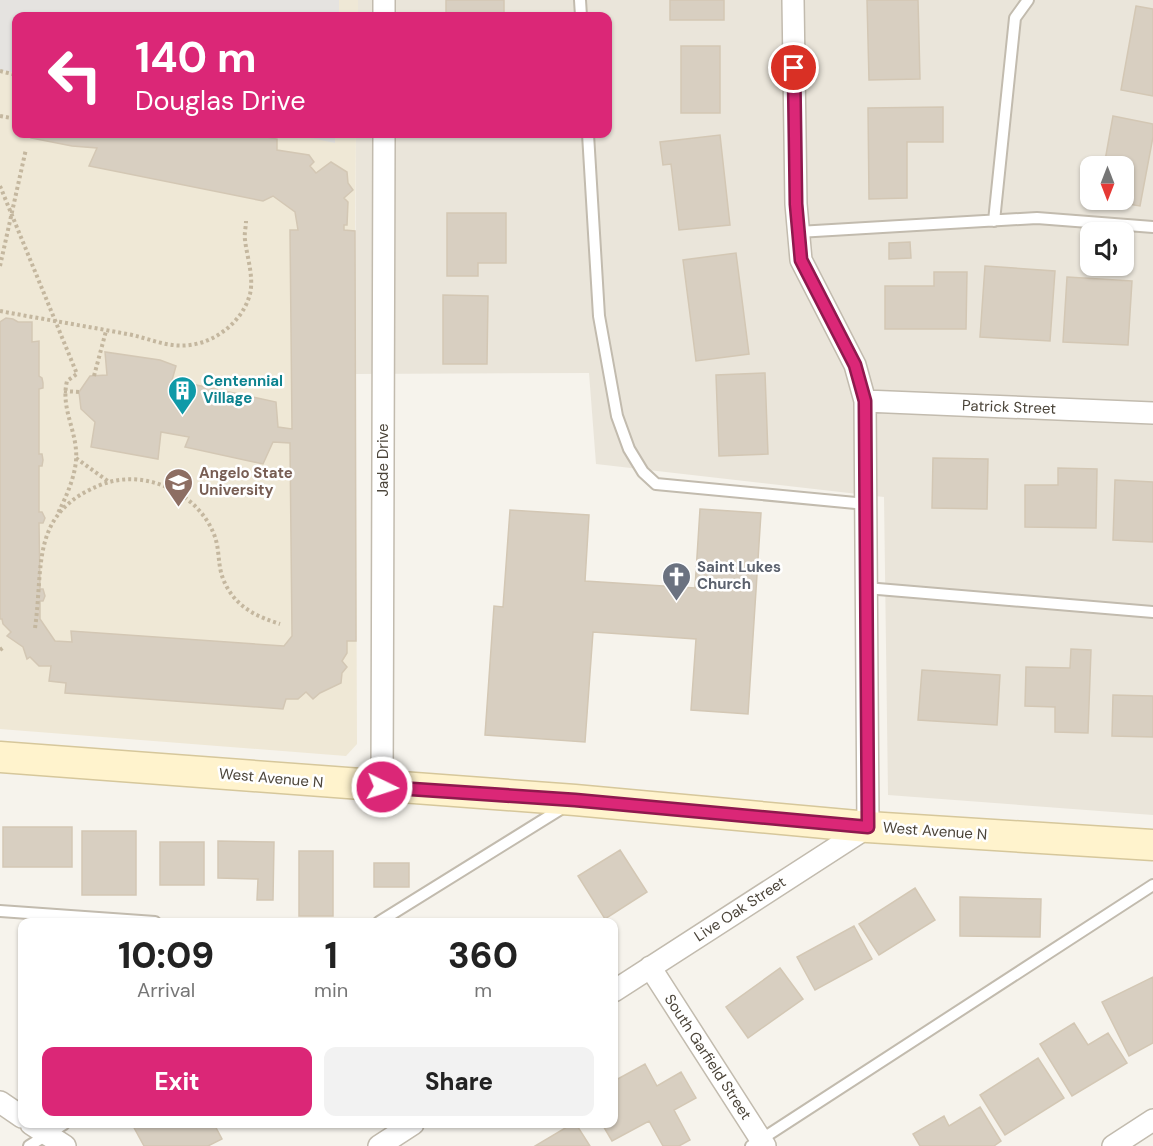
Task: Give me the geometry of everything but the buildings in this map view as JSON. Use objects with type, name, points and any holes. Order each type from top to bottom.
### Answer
[{"type":"main road","name":"West Avenue N","points":[[0,757],[575,800],[868,827],[1153,845]]},
{"type":"street","points":[[793,0],[796,204],[801,260],[855,365],[865,401],[868,827]]},
{"type":"street","name":"Jade Drive","points":[[382,787],[384,138]]},
{"type":"street","name":"Patrick Street","points":[[865,401],[1153,413]]},
{"type":"street","name":"Live Oak Street","points":[[618,988],[868,827]]},
{"type":"street","name":"South Garfield Street","points":[[650,967],[759,1144]]},
{"type":"street","points":[[0,1102],[18,1115]]},
{"type":"street","points":[[1113,1146],[1153,1120]]},
{"type":"street","points":[[379,1146],[407,1128]]},
{"type":"lane","points":[[994,221],[1015,18],[1028,0]]},
{"type":"lane","points":[[588,138],[599,316],[617,416],[629,449],[643,472],[656,484],[866,504]]},
{"type":"lane","points":[[798,232],[1037,218],[1153,227]]},
{"type":"lane","points":[[866,588],[1153,612]]},
{"type":"lane","points":[[385,918],[575,800]]},
{"type":"lane","points":[[759,1144],[1153,885]]},
{"type":"lane","points":[[0,911],[99,918]]},
{"type":"lane","points":[[29,1146],[52,1132]]},
{"type":"path","points":[[0,116],[11,118]]},
{"type":"path","points":[[0,266],[26,148]]},
{"type":"path","points":[[0,186],[77,374],[67,381],[64,391],[76,458],[68,491],[44,541],[37,581],[35,628]]},
{"type":"path","points":[[0,310],[141,337],[172,346],[207,341],[227,329],[242,313],[250,293],[251,274],[245,238],[246,221]]},
{"type":"path","points":[[9,312],[9,318]]},
{"type":"path","points":[[94,376],[106,331]]},
{"type":"path","points":[[64,391],[79,392]]},
{"type":"path","points":[[76,458],[109,482]]},
{"type":"path","points":[[56,516],[77,496],[109,482],[138,480],[157,482],[176,491],[192,502],[208,520],[216,539],[222,576],[240,605],[257,617],[280,624]]},
{"type":"shaded area","name":"Angelo State University","points":[[0,0],[358,0],[358,12],[12,12],[12,138],[356,138],[357,744],[346,756],[0,729]]},
{"type":"shaded area","points":[[0,0],[339,0],[339,12],[12,12],[12,72],[0,70]]},
{"type":"shaded area","points":[[358,0],[1153,0],[1153,815],[888,795],[884,497],[596,464],[589,373],[355,374],[356,138],[612,138],[612,12],[358,12]]},
{"type":"shaded area","points":[[311,138],[335,138],[335,143]]},
{"type":"place","name":"Centennial Village","points":[[182,416]]},
{"type":"place","name":"Angelo State University","points":[[178,508]]},
{"type":"place","name":"Saint Lukes Church","points":[[676,602]]},
{"type":"route","points":[[382,787],[575,800],[868,827],[865,401],[855,365],[801,260],[796,204],[794,68]]}]
